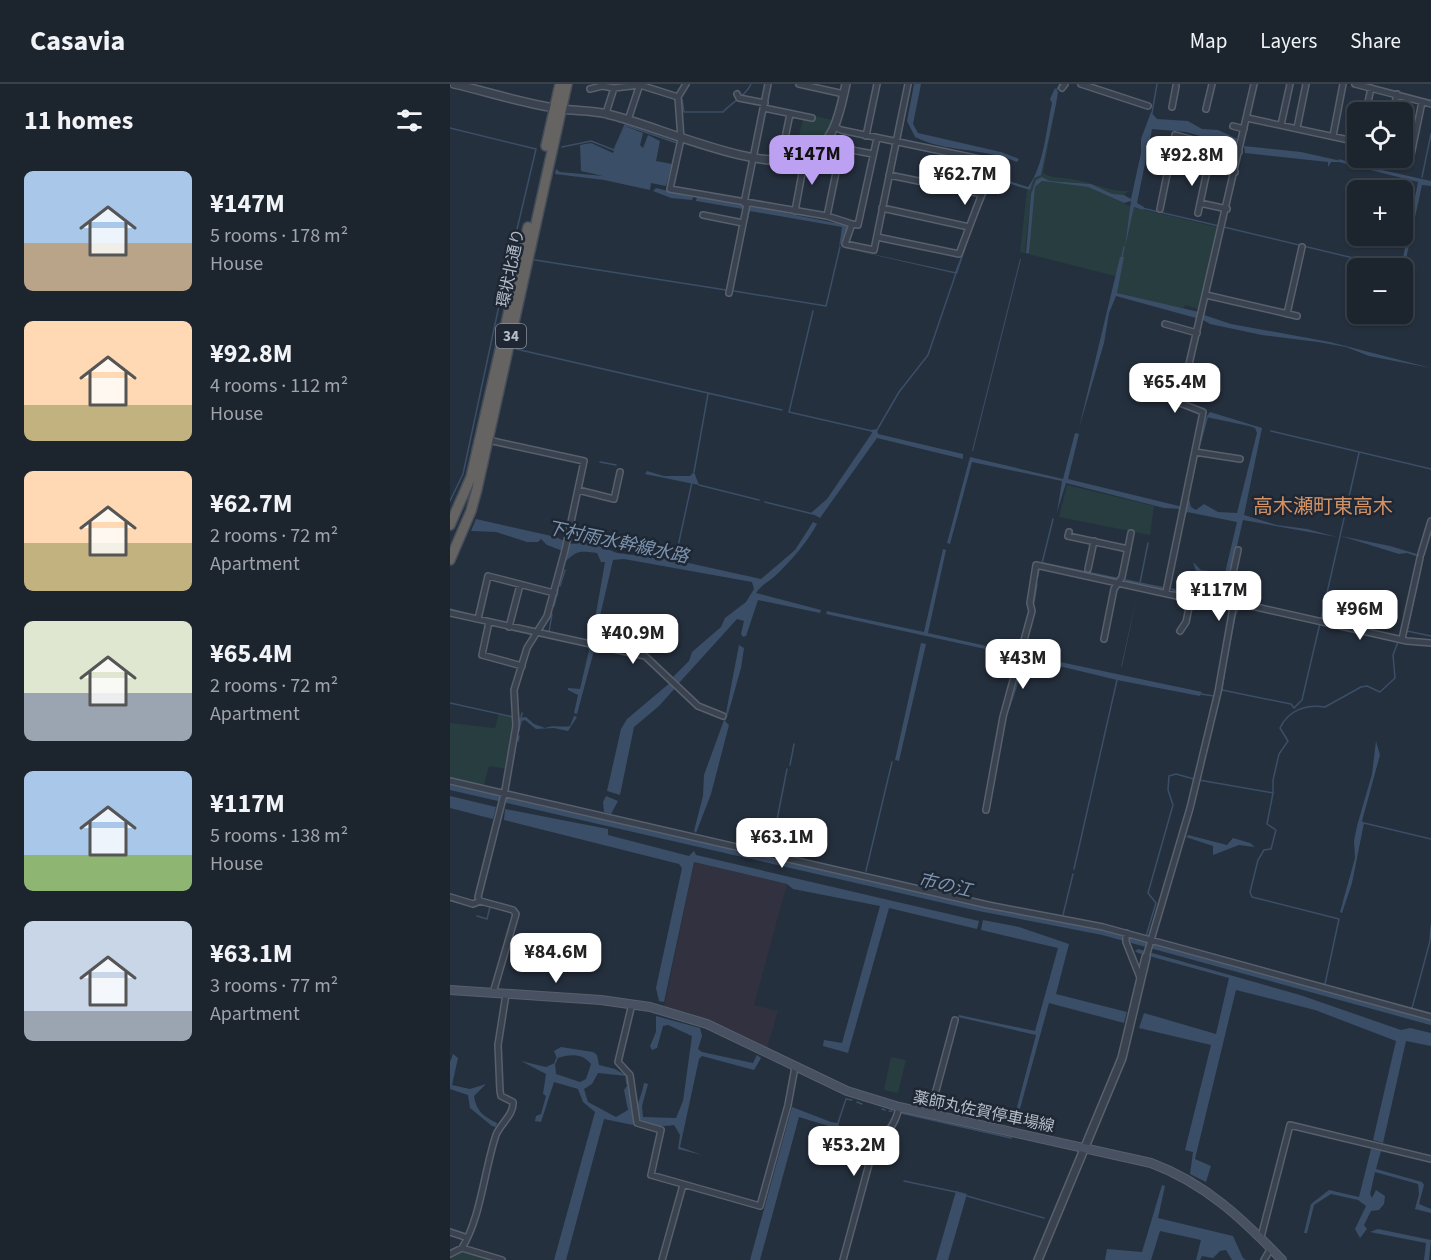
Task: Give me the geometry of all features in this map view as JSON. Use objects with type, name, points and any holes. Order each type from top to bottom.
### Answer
[{"type":"highway","name":"環状北通り","points":[[450,560],[471,511],[488,440],[557,108],[560,84]]},
{"type":"highway","name":"環状北通り","points":[[450,525],[474,467],[557,108],[567,84]]},
{"type":"main road","name":"薬師丸佐賀停車場線","points":[[450,990],[632,1004],[659,1010],[707,1024],[847,1091],[899,1107],[1087,1147],[1177,1173],[1208,1191],[1261,1237],[1282,1260]]},
{"type":"street","points":[[454,84],[557,108],[606,113],[681,139],[754,157],[785,161],[805,157],[822,145],[836,127],[846,84]]},
{"type":"street","points":[[686,84],[678,97],[681,139],[670,189],[745,206],[827,216],[858,225],[876,138]]},
{"type":"street","points":[[729,293],[768,84]]},
{"type":"street","points":[[799,84],[824,87],[844,94]]},
{"type":"street","points":[[866,136],[877,84]]},
{"type":"street","points":[[852,224],[845,244],[874,250],[898,142],[908,84]]},
{"type":"street","points":[[1081,84],[1148,106]]},
{"type":"street","points":[[1168,84],[1176,85],[1172,107]]},
{"type":"street","points":[[1206,109],[1212,84]]},
{"type":"street","points":[[1167,592],[1182,508],[1198,453],[1203,412],[1180,403],[1223,227],[1254,84]]},
{"type":"street","points":[[1281,125],[1290,84]]},
{"type":"street","points":[[1297,128],[1306,84]]},
{"type":"street","points":[[1332,136],[1344,84]]},
{"type":"street","points":[[1355,84],[1431,104]]},
{"type":"street","points":[[590,89],[602,86],[614,88],[640,85],[678,97]]},
{"type":"street","points":[[628,120],[640,85]]},
{"type":"street","points":[[606,113],[614,88]]},
{"type":"street","points":[[1368,102],[1371,88]]},
{"type":"street","points":[[1395,102],[1397,94]]},
{"type":"street","points":[[738,96],[790,114],[812,118]]},
{"type":"street","points":[[1413,149],[1422,102]]},
{"type":"street","points":[[784,143],[790,114]]},
{"type":"street","points":[[1247,118],[1347,139]]},
{"type":"street","points":[[1233,126],[1244,129]]},
{"type":"street","points":[[836,127],[866,136],[994,162],[959,254],[878,238]]},
{"type":"street","points":[[1160,208],[1175,135],[1240,148]]},
{"type":"street","points":[[827,216],[841,148],[873,154]]},
{"type":"street","points":[[795,211],[805,157]]},
{"type":"street","points":[[1195,163],[1235,172]]},
{"type":"street","points":[[1198,213],[1208,166]]},
{"type":"street","points":[[891,175],[982,194]]},
{"type":"street","points":[[1200,202],[1227,209]]},
{"type":"street","points":[[884,209],[969,227]]},
{"type":"street","points":[[704,215],[743,223]]},
{"type":"street","points":[[1287,314],[1302,247]]},
{"type":"street","points":[[1206,295],[1297,316]]},
{"type":"street","points":[[1165,324],[1197,333]]},
{"type":"street","points":[[480,901],[478,897],[505,794],[516,726],[514,690],[527,648],[547,616],[566,550],[584,461],[488,440]]},
{"type":"street","points":[[1198,453],[1240,459]]},
{"type":"street","points":[[578,490],[614,499],[620,472]]},
{"type":"street","points":[[1402,639],[1431,521]]},
{"type":"street","points":[[1069,532],[1068,536],[1128,549]]},
{"type":"street","points":[[1104,639],[1114,589],[1121,580],[1131,533]]},
{"type":"street","points":[[1088,569],[1094,542]]},
{"type":"street","points":[[1038,1260],[1087,1147],[1122,1058],[1142,985],[1148,953],[1147,938],[1197,779],[1218,692],[1238,550]]},
{"type":"street","points":[[986,810],[1003,717],[1032,611],[1030,603],[1036,566],[1121,580],[1191,598],[1231,602],[1402,639],[1431,643]]},
{"type":"street","points":[[479,617],[488,576],[554,593]]},
{"type":"street","points":[[510,625],[520,585]]},
{"type":"street","points":[[1180,631],[1186,622],[1191,598]]},
{"type":"street","points":[[450,613],[479,617],[489,622],[510,625],[536,634],[645,656],[698,706],[723,717]]},
{"type":"street","points":[[489,622],[482,655],[522,666]]},
{"type":"street","points":[[450,781],[988,905],[1147,938],[1431,1017]]},
{"type":"street","points":[[450,897],[473,904],[480,901],[513,910],[516,914],[493,993]]},
{"type":"street","points":[[1126,933],[1126,942],[1142,985]]},
{"type":"street","points":[[462,1248],[469,1232],[497,1132],[513,1107],[513,1102],[501,1096],[500,1091],[498,1045],[506,994]]},
{"type":"street","points":[[632,1004],[618,1062],[630,1075],[635,1116],[642,1126],[661,1130],[651,1175],[760,1206],[788,1106],[795,1067]]},
{"type":"street","points":[[930,1113],[955,1020]]},
{"type":"street","points":[[843,1260],[872,1153],[879,1138],[896,1123],[899,1107]]},
{"type":"street","points":[[1261,1237],[1290,1125],[1431,1159]]},
{"type":"street","points":[[662,1260],[683,1185]]},
{"type":"street","points":[[450,1232],[465,1237]]},
{"type":"street","points":[[450,1254],[462,1248],[502,1260]]},
{"type":"street","points":[[1264,1260],[1270,1248]]},
{"type":"shaded area","points":[[694,862],[787,884],[754,1005],[778,1011],[767,1048],[719,1025],[664,1007]]},
{"type":"green space","points":[[1059,90],[1043,173],[1054,177],[1079,180],[1114,190],[1129,191],[1124,195],[1112,195],[1091,184],[1050,181],[1043,177],[1036,180],[1031,194],[1026,253],[1035,187],[1042,181],[1088,187],[1132,207],[1221,228],[1201,310],[1185,305],[1183,309],[1117,293],[1119,277],[1020,252],[1027,190],[1030,190],[1034,178],[1041,175]]},
{"type":"green space","points":[[815,116],[833,120],[818,142],[794,156],[803,119],[813,122]]},
{"type":"green space","points":[[1067,485],[1154,506],[1150,535],[1059,517]]},
{"type":"green space","points":[[499,713],[514,717],[508,769],[489,766],[483,788],[450,779],[450,723],[495,728]]},
{"type":"green space","points":[[891,1057],[906,1060],[898,1093],[884,1090]]},
{"type":"green space","points":[[461,1251],[492,1260],[450,1260],[452,1254]]},
{"type":"water","points":[[914,84],[921,84],[913,124],[918,133],[1001,152],[1019,159],[1017,162],[992,154],[926,142],[915,137],[907,121]]},
{"type":"water","points":[[1055,88],[1058,92],[1041,175],[1034,178],[1030,190],[994,179],[979,212],[993,176],[1028,187],[1038,169],[1044,147],[1052,103],[1050,99]]},
{"type":"water","points":[[1151,112],[1157,119],[1188,121],[1202,129],[1218,130],[1240,140],[1239,147],[1186,132],[1152,129],[1137,203],[1144,207],[1143,210],[1134,207],[1125,247],[1131,201],[1124,203],[1088,187],[1042,181],[1035,187],[1029,253],[1026,253],[1031,194],[1036,180],[1042,177],[1050,181],[1091,184],[1112,194],[1124,195],[1131,199],[1141,153],[1141,139]]},
{"type":"water","points":[[625,126],[643,133],[640,145],[643,148],[648,135],[660,141],[656,161],[672,164],[666,186],[651,183],[650,190],[604,180],[555,174],[556,169],[560,172],[603,176],[581,171],[580,145],[591,143],[613,153]]},
{"type":"water","points":[[1244,146],[1301,152],[1347,164],[1331,162],[1328,167],[1328,162],[1245,153]]},
{"type":"water","points":[[1363,168],[1373,168],[1431,181],[1431,186],[1422,185],[1413,227],[1413,207],[1418,182]]},
{"type":"water","points":[[656,188],[693,197],[692,200],[671,198],[653,191]]},
{"type":"water","points":[[697,197],[744,205],[743,209],[696,201]]},
{"type":"water","points":[[749,206],[846,225],[848,228],[839,247],[842,227],[750,211],[732,291]]},
{"type":"water","points":[[974,225],[957,274],[844,248],[955,272]]},
{"type":"water","points":[[1405,246],[1409,246],[1406,258],[1403,258]]},
{"type":"water","points":[[1120,257],[1124,257],[1117,293],[1199,312],[1196,318],[1116,296],[1109,313],[1104,343],[1079,428]]},
{"type":"water","points":[[1020,259],[973,451],[972,451]]},
{"type":"water","points":[[1204,315],[1231,324],[1330,342],[1431,368],[1369,356],[1346,347],[1262,335],[1210,324],[1203,320]]},
{"type":"water","points":[[1210,412],[1262,428],[1244,515],[1277,525],[1307,529],[1337,537],[1243,520],[1225,598],[1187,596],[1174,592],[1170,588],[1180,590],[1194,586],[1207,592],[1220,591],[1223,577],[1197,574],[1193,562],[1201,570],[1225,573],[1237,522],[1187,512],[1181,527],[1182,509],[1164,508],[1066,483],[1057,512],[1062,481],[972,462],[950,544],[947,543],[970,457],[1063,479],[1075,433],[1079,434],[1068,479],[1183,507],[1189,499],[1191,507],[1196,510],[1204,504],[1218,512],[1237,513],[1257,433],[1255,428],[1249,426],[1206,417]]},
{"type":"water","points":[[877,429],[878,434],[963,454],[963,459],[877,438],[820,518],[811,513],[827,499],[872,433],[871,430]]},
{"type":"water","points":[[647,471],[664,476],[690,476],[694,472],[699,485],[645,474]]},
{"type":"water","points":[[476,519],[556,537],[570,544],[589,542],[617,553],[675,560],[761,579],[795,550],[813,522],[817,524],[798,552],[756,593],[821,610],[820,613],[758,600],[746,636],[743,637],[741,634],[744,621],[737,619],[679,683],[673,677],[689,661],[692,652],[721,627],[725,618],[746,602],[754,589],[752,582],[624,559],[613,560],[594,642],[591,642],[605,562],[601,562],[597,553],[579,552],[566,561],[569,548],[564,547],[563,551],[547,545],[541,539],[538,542],[527,542],[496,532],[471,531]]},
{"type":"water","points":[[1341,536],[1420,555],[1419,557],[1407,553],[1399,554]]},
{"type":"water","points":[[943,549],[946,550],[928,633],[1018,653],[1017,656],[826,614],[827,611],[924,632]]},
{"type":"water","points":[[1138,591],[1122,666],[1121,667]]},
{"type":"water","points":[[549,638],[595,647],[577,714],[574,713],[578,695],[568,688],[580,689],[589,650],[587,647]]},
{"type":"water","points":[[921,643],[926,644],[899,761],[895,760]]},
{"type":"water","points":[[739,645],[744,648],[741,668],[728,714],[726,713]]},
{"type":"water","points":[[1027,655],[1202,692],[1200,696],[1117,680],[1026,658]]},
{"type":"water","points":[[671,682],[676,687],[659,706],[634,727],[620,795],[607,791],[621,729],[627,719]]},
{"type":"water","points":[[574,716],[577,717],[568,731],[554,728],[536,729],[525,720],[522,721],[518,736],[519,718],[526,717],[534,724],[545,728],[570,726]]},
{"type":"water","points":[[724,720],[729,725],[711,794],[696,833],[694,831],[703,796],[704,775]]},
{"type":"water","points":[[1376,741],[1380,755],[1362,821],[1364,823],[1352,883],[1342,913],[1340,912],[1355,858],[1354,841],[1357,826],[1372,774]]},
{"type":"water","points":[[450,796],[496,807],[493,819],[450,808]]},
{"type":"water","points":[[606,796],[618,801],[611,814],[604,812],[603,802]]},
{"type":"water","points":[[505,809],[608,829],[608,835],[689,856],[694,851],[696,855],[979,921],[977,929],[889,908],[848,1053],[823,1046],[824,1040],[842,1043],[880,906],[793,889],[787,884],[694,862],[664,1002],[659,1001],[656,988],[682,868],[679,864],[504,820]]},
{"type":"water","points":[[1188,835],[1227,845],[1233,838],[1250,843],[1255,847],[1239,845],[1213,855],[1213,846],[1186,837]]},
{"type":"water","points":[[983,920],[1019,927],[1069,944],[1056,994],[1127,1012],[1124,1023],[1049,1003],[1015,1127],[1012,1126],[1036,1035],[958,1017],[959,1015],[1035,1031],[1058,948],[981,930]]},
{"type":"water","points":[[1138,949],[1300,995],[1401,1030],[1410,1028],[1431,1033],[1431,1046],[1406,1041],[1383,1143],[1373,1140],[1396,1041],[1315,1010],[1236,990],[1195,1159],[1211,1166],[1206,1182],[1190,1174],[1193,1152],[1185,1150],[1211,1045],[1139,1028],[1144,1013],[1216,1034],[1229,978],[1138,953],[1135,951]]},
{"type":"water","points":[[656,1016],[700,1028],[702,1036],[698,1049],[702,1052],[753,1063],[757,1055],[761,1058],[754,1070],[702,1056],[699,1059],[680,1147],[702,1155],[678,1149],[680,1135],[674,1125],[649,1125],[637,1116],[637,1107],[644,1083],[648,1084],[642,1106],[643,1117],[676,1118],[683,1101],[692,1036],[668,1025],[663,1026],[657,1048],[652,1050],[650,1046],[656,1032]]},
{"type":"water","points":[[561,1047],[593,1052],[597,1055],[599,1065],[615,1069],[627,1076],[598,1073],[592,1084],[584,1089],[588,1102],[616,1117],[628,1110],[624,1090],[629,1083],[634,1120],[633,1125],[604,1119],[566,1260],[554,1260],[595,1112],[583,1102],[578,1089],[554,1082],[541,1122],[535,1121],[536,1116],[541,1114],[546,1096],[543,1094],[546,1074],[521,1061],[546,1067],[555,1063],[556,1074],[580,1082],[586,1079],[591,1064],[579,1056],[570,1055],[557,1058],[554,1051]]},
{"type":"water","points":[[453,1054],[458,1058],[452,1085],[470,1089],[486,1084],[474,1096],[475,1101],[481,1113],[497,1123],[496,1127],[470,1108],[468,1095],[450,1089],[450,1062]]},
{"type":"water","points":[[792,1107],[838,1123],[841,1131],[837,1137],[833,1136],[835,1128],[799,1117],[760,1260],[750,1260]]},
{"type":"water","points":[[1371,1149],[1381,1151],[1376,1169],[1422,1182],[1424,1185],[1419,1204],[1431,1209],[1431,1213],[1415,1209],[1419,1194],[1418,1184],[1375,1172],[1370,1194],[1372,1198],[1376,1190],[1385,1196],[1384,1204],[1379,1210],[1371,1211],[1364,1225],[1367,1229],[1360,1238],[1355,1229],[1366,1206],[1358,1200],[1331,1194],[1314,1205],[1307,1233],[1304,1233],[1311,1204],[1329,1190],[1359,1197]]},
{"type":"water","points":[[1162,1185],[1165,1186],[1158,1218],[1233,1236],[1246,1260],[1232,1260],[1226,1250],[1220,1251],[1213,1258],[1202,1256],[1200,1260],[1196,1260],[1201,1240],[1160,1231],[1151,1260],[1105,1260],[1107,1249],[1142,1252]]},
{"type":"water","points":[[956,1191],[967,1194],[948,1260],[936,1260]]},
{"type":"water","points":[[1378,1229],[1431,1240],[1429,1260],[1424,1260],[1426,1243],[1370,1232]]},
{"type":"waterway","points":[[682,99],[684,112],[723,112],[746,92],[751,84]]},
{"type":"waterway","points":[[900,139],[911,84]]},
{"type":"waterway","points":[[1056,91],[1060,84]]},
{"type":"waterway","points":[[1152,113],[1157,84]]},
{"type":"waterway","points":[[562,147],[591,141],[614,150],[625,125],[677,143]]},
{"type":"waterway","points":[[450,128],[536,149],[505,280]]},
{"type":"waterway","points":[[1422,177],[1431,134]]},
{"type":"waterway","points":[[892,174],[899,144]]},
{"type":"waterway","points":[[1339,160],[1347,162]]},
{"type":"waterway","points":[[886,204],[891,179]]},
{"type":"waterway","points":[[1142,208],[1219,226]]},
{"type":"waterway","points":[[1224,227],[1353,258]]},
{"type":"waterway","points":[[734,291],[826,306],[840,247]]},
{"type":"waterway","points":[[1122,257],[1124,247]]},
{"type":"waterway","points":[[535,260],[726,290]]},
{"type":"waterway","points":[[877,430],[899,392],[928,355],[956,273]]},
{"type":"waterway","points":[[450,501],[463,474],[500,301]]},
{"type":"waterway","points":[[813,311],[789,412],[872,431]]},
{"type":"waterway","points":[[516,349],[782,410]]},
{"type":"waterway","points":[[694,472],[708,394]]},
{"type":"waterway","points":[[1198,451],[1207,418]]},
{"type":"waterway","points":[[1271,431],[1431,469]]},
{"type":"waterway","points":[[1321,619],[1359,453]]},
{"type":"waterway","points":[[1192,480],[1197,456]]},
{"type":"waterway","points":[[600,462],[616,465]]},
{"type":"waterway","name":"下村雨水幹線水路","points":[[675,560],[692,482]]},
{"type":"waterway","points":[[699,485],[759,500]]},
{"type":"waterway","points":[[765,502],[813,514]]},
{"type":"waterway","points":[[1042,563],[1053,519]]},
{"type":"waterway","points":[[1140,583],[1148,543]]},
{"type":"waterway","points":[[1043,563],[1164,588]]},
{"type":"waterway","points":[[1421,568],[1407,631],[1431,636]]},
{"type":"waterway","points":[[1038,576],[1039,569]]},
{"type":"waterway","points":[[560,586],[565,570]]},
{"type":"waterway","points":[[1034,602],[1037,584]]},
{"type":"waterway","points":[[554,606],[558,590]]},
{"type":"waterway","points":[[1227,658],[1235,616],[1240,605]]},
{"type":"waterway","points":[[450,609],[476,616]]},
{"type":"waterway","points":[[549,632],[552,614]]},
{"type":"waterway","points":[[1219,697],[1222,690],[1291,704],[1294,708],[1302,700],[1320,623]]},
{"type":"waterway","points":[[1199,780],[1273,793],[1273,780],[1279,754],[1288,741],[1280,728],[1283,722],[1299,710],[1312,706],[1325,707],[1361,687],[1367,686],[1380,692],[1395,678],[1393,655],[1398,642],[1403,643]]},
{"type":"waterway","points":[[1009,708],[1026,658]]},
{"type":"waterway","points":[[1222,690],[1225,669]]},
{"type":"waterway","points":[[1074,869],[1117,680]]},
{"type":"waterway","points":[[1201,694],[1214,696]]},
{"type":"waterway","points":[[450,703],[513,717]]},
{"type":"waterway","points":[[521,718],[522,713]]},
{"type":"waterway","points":[[725,720],[727,714]]},
{"type":"waterway","points":[[518,741],[519,736]]},
{"type":"waterway","points":[[790,765],[794,744]]},
{"type":"waterway","points":[[866,871],[892,762]]},
{"type":"waterway","points":[[771,850],[787,769]]},
{"type":"waterway","points":[[1144,943],[1156,903],[1148,893],[1173,805],[1168,790],[1169,776],[1176,774],[1194,779]]},
{"type":"waterway","name":"市の江","points":[[450,787],[979,908],[1103,932],[1431,1022]]},
{"type":"waterway","points":[[1273,793],[1267,824],[1276,830],[1271,849],[1264,850],[1258,860],[1250,892],[1252,897],[1339,919],[1325,984]]},
{"type":"waterway","points":[[1364,823],[1431,839]]},
{"type":"waterway","points":[[1063,915],[1073,874]]},
{"type":"waterway","points":[[477,916],[487,919],[490,907]]},
{"type":"waterway","points":[[1412,1008],[1430,941],[1431,926]]},
{"type":"waterway","points":[[555,1063],[557,1058]]},
{"type":"waterway","points":[[626,1077],[627,1084]]},
{"type":"waterway","points":[[838,1123],[846,1099],[852,1100]]},
{"type":"waterway","points":[[857,1102],[862,1104]]},
{"type":"waterway","points":[[901,1113],[1011,1138]]},
{"type":"waterway","points":[[904,1181],[956,1192]]},
{"type":"waterway","points":[[967,1196],[1044,1218]]},
{"type":"district","name":"高木瀬町東高木","points":[[1323,506]]}]
